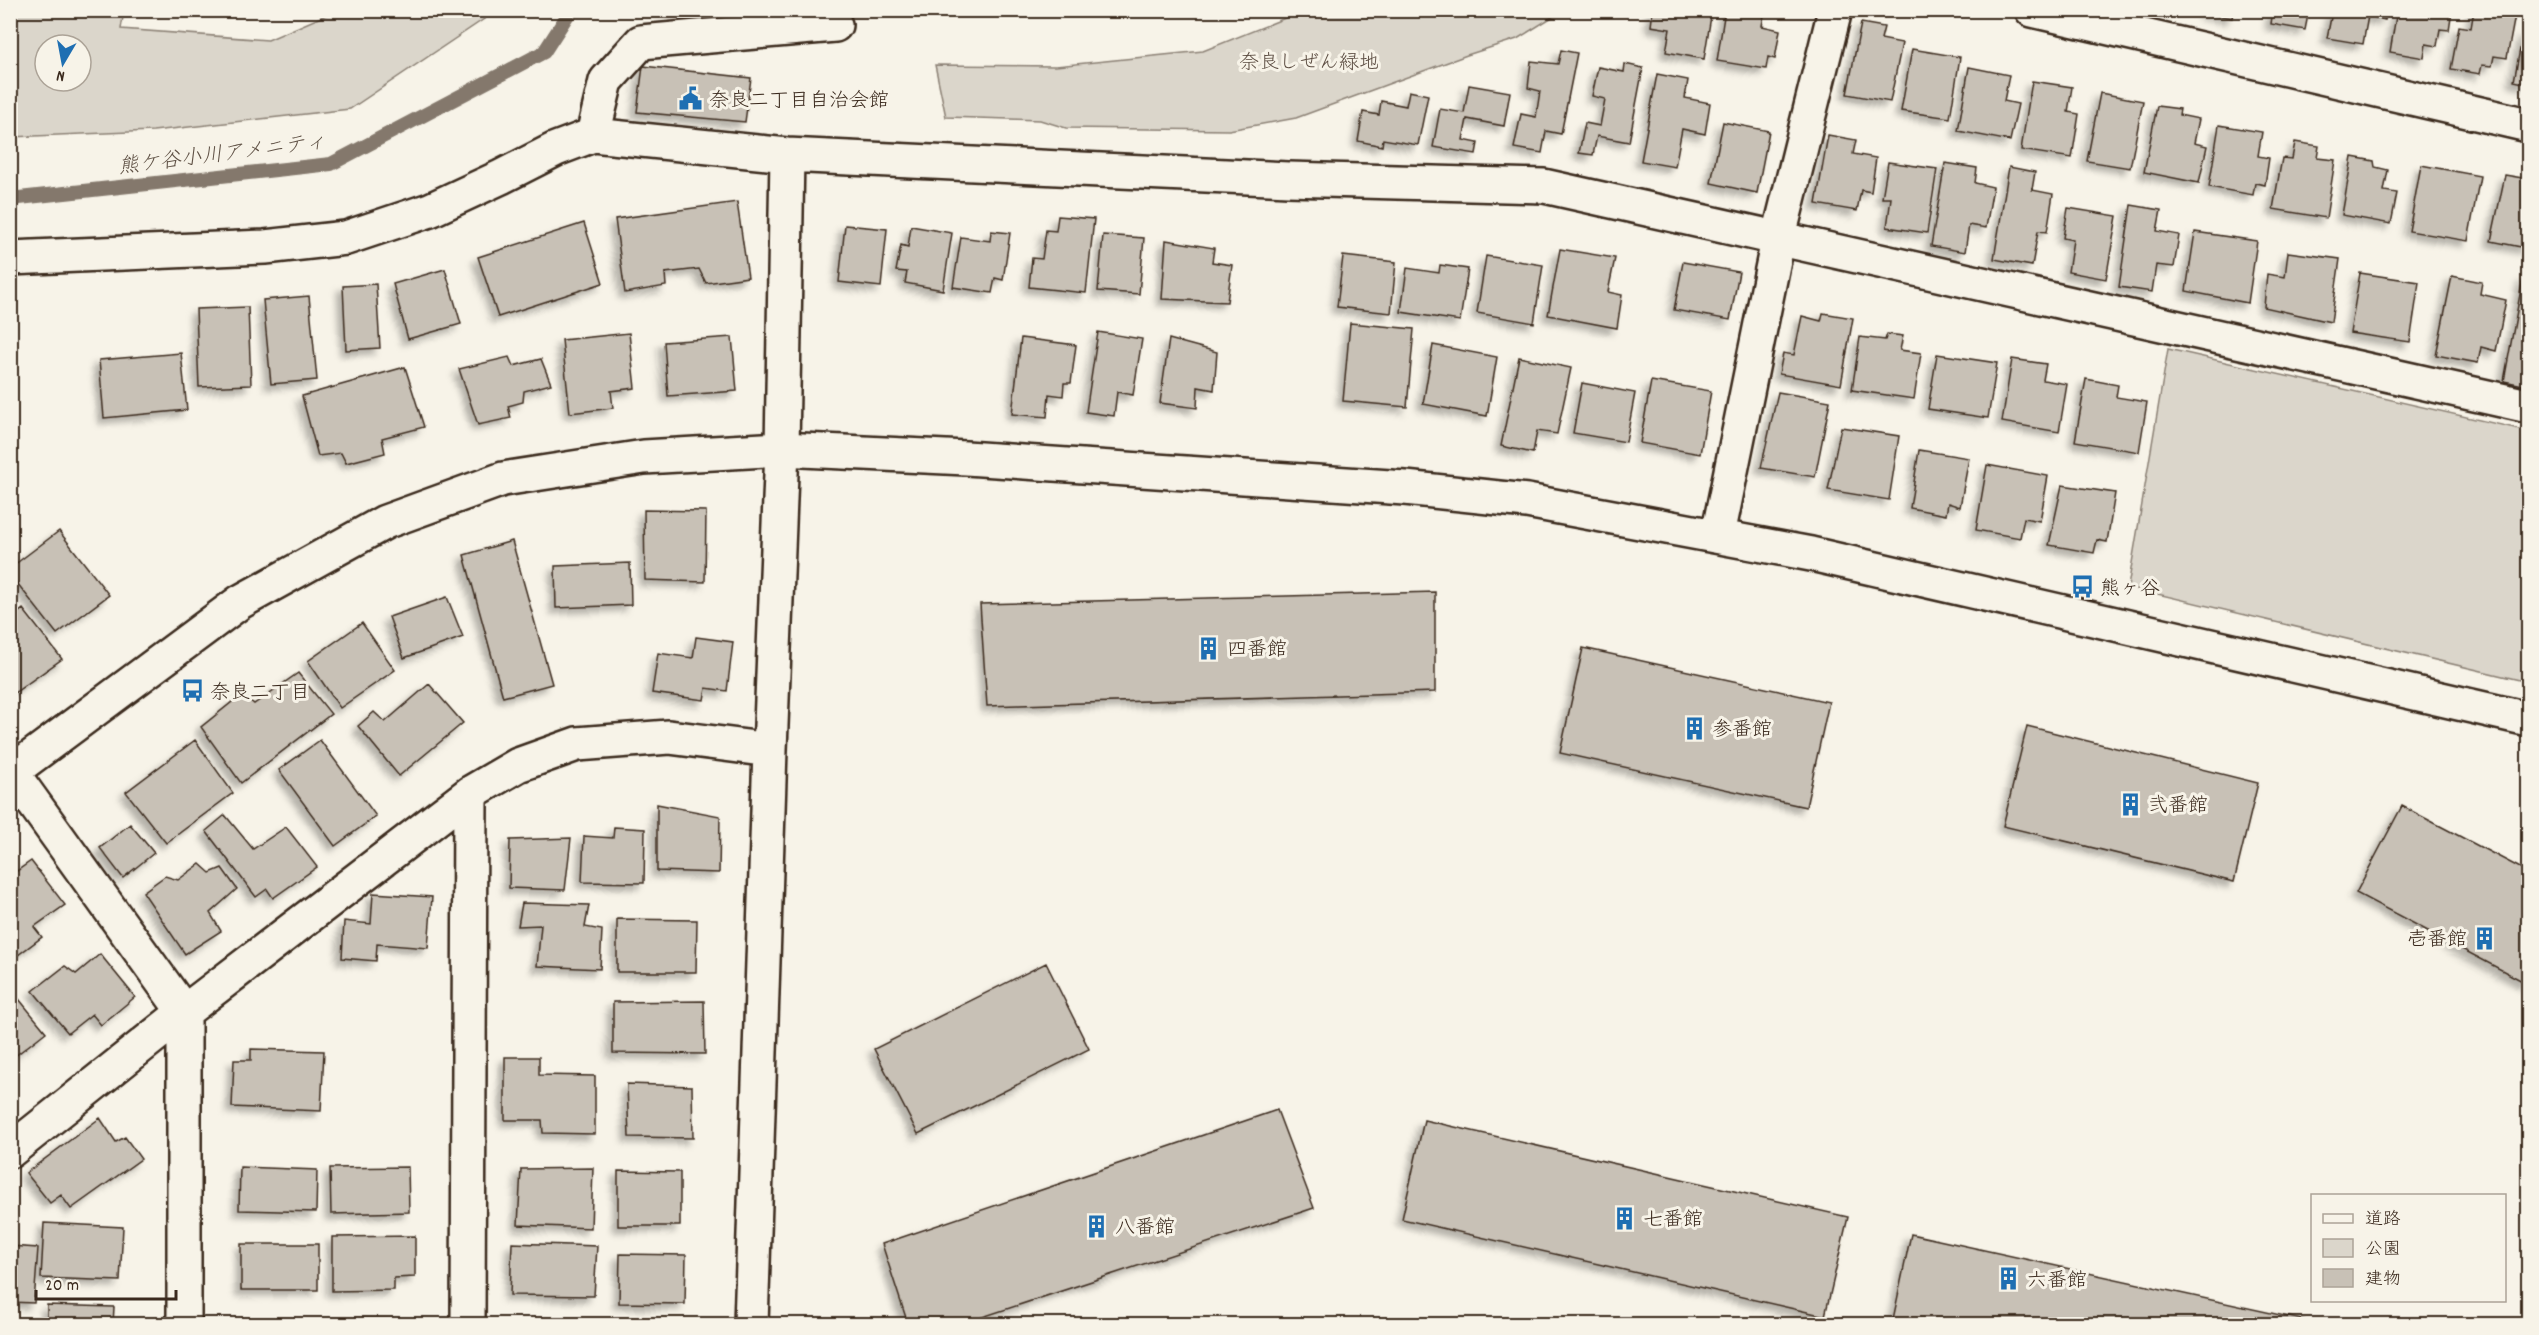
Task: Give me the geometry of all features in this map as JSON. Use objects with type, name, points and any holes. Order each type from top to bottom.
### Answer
[{"type":"street","points":[[1718,535],[1778,240],[1834,10]]},
{"type":"street","points":[[2032,10],[2529,125]]},
{"type":"street","points":[[593,135],[606,81],[641,42],[835,25]]},
{"type":"street","points":[[10,258],[265,247],[346,238],[430,210],[556,149],[593,135],[787,155],[1288,179],[1544,186],[2529,406]]},
{"type":"street","points":[[751,1324],[782,449],[787,155]]},
{"type":"street","points":[[184,1324],[184,1012],[11,771],[240,602],[385,522],[503,479],[644,457],[782,449],[966,458],[1405,488],[1527,501],[1811,554],[2529,718]]},
{"type":"street","points":[[10,1151],[184,1012],[470,794],[518,765],[577,744],[669,737],[770,750]]},
{"type":"street","points":[[468,1324],[470,794]]},
{"type":"green space","name":"奈良しぜん緑地","points":[[1305,10],[1562,11],[1517,39],[1296,118],[1229,130],[1066,128],[1040,120],[946,117],[935,65],[1056,66],[1203,51]]},
{"type":"green space","points":[[10,11],[124,11],[121,29],[268,40],[335,11],[496,11],[350,109],[153,131],[11,137]]},
{"type":"green space","points":[[2168,349],[2528,431],[2528,682],[2128,587]]},
{"type":"building","points":[[1653,10],[1712,10],[1704,59],[1666,52],[1670,29],[1651,26]]},
{"type":"building","points":[[1725,10],[1765,10],[1762,26],[1780,30],[1775,59],[1768,57],[1766,69],[1717,61]]},
{"type":"building","points":[[2205,10],[2234,10],[2232,18],[2204,13]]},
{"type":"building","points":[[2273,10],[2309,10],[2305,30],[2271,24]]},
{"type":"building","points":[[2348,10],[2387,10],[2385,20],[2368,16],[2363,44],[2327,38],[2332,12],[2347,15]]},
{"type":"building","points":[[2397,10],[2452,10],[2449,30],[2440,29],[2437,46],[2426,44],[2424,58],[2390,52]]},
{"type":"building","points":[[2474,10],[2516,10],[2507,58],[2494,56],[2492,66],[2482,65],[2480,74],[2451,69],[2459,26],[2471,28]]},
{"type":"building","points":[[1861,23],[1884,27],[1881,39],[1902,43],[1890,102],[1847,94]]},
{"type":"building","points":[[2523,33],[2528,33],[2528,84],[2514,81]]},
{"type":"building","points":[[1912,49],[1960,57],[1950,118],[1901,111]]},
{"type":"building","points":[[1561,50],[1577,53],[1561,134],[1546,131],[1542,153],[1514,148],[1521,114],[1536,117],[1540,91],[1528,88],[1531,61],[1558,64]]},
{"type":"building","points":[[1625,64],[1643,68],[1629,142],[1597,136],[1593,155],[1579,153],[1585,123],[1600,126],[1605,99],[1592,96],[1598,67],[1624,72]]},
{"type":"building","points":[[643,66],[751,78],[745,122],[637,112]]},
{"type":"building","points":[[1969,67],[2009,75],[2004,101],[2018,104],[2010,141],[1958,131]]},
{"type":"building","points":[[1657,74],[1688,80],[1685,98],[1710,103],[1705,134],[1682,129],[1675,167],[1641,161]]},
{"type":"building","points":[[2032,81],[2072,87],[2068,112],[2079,114],[2072,158],[2021,150]]},
{"type":"building","points":[[1469,85],[1510,92],[1504,126],[1467,119],[1463,140],[1478,143],[1476,154],[1433,147],[1440,109],[1464,113]]},
{"type":"building","points":[[1409,91],[1428,95],[1418,145],[1383,139],[1382,146],[1358,141],[1363,112],[1379,115],[1381,101],[1406,106]]},
{"type":"building","points":[[2100,93],[2143,101],[2130,168],[2087,161]]},
{"type":"building","points":[[2157,106],[2180,109],[2179,115],[2199,119],[2194,143],[2207,146],[2199,183],[2144,172]]},
{"type":"building","points":[[1723,122],[1769,131],[1757,193],[1711,183]]},
{"type":"building","points":[[2219,125],[2262,132],[2258,156],[2269,158],[2265,185],[2255,183],[2253,195],[2209,187]]},
{"type":"building","points":[[1828,135],[1856,140],[1853,154],[1876,158],[1871,192],[1861,190],[1857,211],[1816,204]]},
{"type":"building","points":[[2295,142],[2319,146],[2317,158],[2335,160],[2326,218],[2273,209],[2282,158],[2292,159]]},
{"type":"building","points":[[2352,157],[2374,161],[2375,167],[2388,170],[2384,191],[2397,193],[2391,224],[2342,215]]},
{"type":"building","points":[[1888,162],[1937,169],[1927,233],[1887,227],[1891,198],[1882,198]]},
{"type":"building","points":[[1945,163],[1977,168],[1975,183],[1993,187],[1986,228],[1969,225],[1965,252],[1931,246]]},
{"type":"building","points":[[2421,165],[2480,176],[2468,241],[2409,231]]},
{"type":"building","points":[[2009,167],[2035,172],[2032,190],[2053,194],[2047,232],[2038,231],[2032,266],[1994,259]]},
{"type":"building","points":[[2505,175],[2528,179],[2526,248],[2491,241]]},
{"type":"building","points":[[737,202],[748,277],[706,283],[699,269],[665,273],[666,286],[625,293],[615,219]]},
{"type":"building","points":[[2131,205],[2161,210],[2157,231],[2179,235],[2174,267],[2156,265],[2152,292],[2119,287]]},
{"type":"building","points":[[2068,208],[2117,216],[2106,279],[2068,272],[2073,240],[2063,238]]},
{"type":"building","points":[[1058,216],[1094,219],[1086,293],[1029,287],[1032,258],[1042,259],[1046,230],[1056,231]]},
{"type":"building","points":[[584,223],[603,283],[498,317],[478,257]]},
{"type":"building","points":[[845,225],[887,229],[881,287],[839,282]]},
{"type":"building","points":[[911,226],[952,233],[943,290],[905,283],[907,272],[896,271],[901,245],[908,247]]},
{"type":"building","points":[[991,231],[1010,233],[1003,280],[995,278],[992,293],[953,287],[961,237],[990,241]]},
{"type":"building","points":[[2195,232],[2257,241],[2248,303],[2186,291]]},
{"type":"building","points":[[1103,235],[1144,238],[1139,294],[1098,291]]},
{"type":"building","points":[[1166,240],[1214,248],[1212,262],[1232,265],[1227,302],[1162,299]]},
{"type":"building","points":[[1560,249],[1615,258],[1608,292],[1622,295],[1617,328],[1548,315]]},
{"type":"building","points":[[2288,252],[2340,259],[2331,322],[2264,307],[2267,274],[2285,277]]},
{"type":"building","points":[[1343,256],[1396,262],[1391,313],[1337,307]]},
{"type":"building","points":[[1486,256],[1543,265],[1534,323],[1477,313]]},
{"type":"building","points":[[1683,262],[1739,272],[1730,320],[1674,310]]},
{"type":"building","points":[[1440,265],[1468,269],[1460,321],[1401,312],[1407,268],[1439,273]]},
{"type":"building","points":[[445,269],[461,324],[408,339],[393,284]]},
{"type":"building","points":[[2360,273],[2419,282],[2410,342],[2350,333]]},
{"type":"building","points":[[2452,276],[2482,282],[2480,294],[2506,300],[2496,351],[2481,347],[2478,363],[2436,355]]},
{"type":"building","points":[[2523,278],[2528,279],[2528,386],[2504,381]]},
{"type":"building","points":[[376,284],[380,348],[346,350],[343,286]]},
{"type":"building","points":[[309,296],[317,380],[271,384],[263,300]]},
{"type":"building","points":[[248,307],[251,385],[199,387],[196,309]]},
{"type":"building","points":[[1823,313],[1853,318],[1841,385],[1779,374],[1783,353],[1794,355],[1802,316],[1821,321]]},
{"type":"building","points":[[1350,323],[1414,329],[1407,407],[1343,401]]},
{"type":"building","points":[[1098,332],[1142,339],[1133,395],[1117,392],[1114,416],[1086,412]]},
{"type":"building","points":[[629,333],[635,388],[611,391],[613,408],[570,413],[562,340]]},
{"type":"building","points":[[1887,334],[1903,336],[1900,350],[1921,353],[1914,399],[1852,390],[1860,337],[1885,340]]},
{"type":"building","points":[[732,337],[737,391],[668,396],[664,342]]},
{"type":"building","points":[[1021,338],[1076,345],[1071,383],[1064,383],[1063,396],[1049,394],[1047,417],[1012,414]]},
{"type":"building","points":[[1169,339],[1217,352],[1214,390],[1198,387],[1197,408],[1160,403]]},
{"type":"building","points":[[1433,345],[1497,357],[1487,416],[1423,404]]},
{"type":"building","points":[[181,353],[187,410],[104,418],[99,360]]},
{"type":"building","points":[[1937,354],[1997,363],[1988,418],[1928,409]]},
{"type":"building","points":[[509,357],[513,366],[541,359],[551,384],[524,391],[523,402],[508,406],[511,418],[478,425],[459,369]]},
{"type":"building","points":[[1519,357],[1571,368],[1557,434],[1537,431],[1533,453],[1501,446]]},
{"type":"building","points":[[2012,359],[2046,364],[2043,380],[2067,384],[2059,432],[2002,422]]},
{"type":"building","points":[[405,367],[424,427],[382,438],[385,453],[346,463],[341,453],[318,456],[302,396]]},
{"type":"building","points":[[2086,379],[2118,385],[2116,397],[2147,402],[2139,452],[2075,441]]},
{"type":"building","points":[[1651,381],[1711,391],[1700,454],[1640,443]]},
{"type":"building","points":[[1582,383],[1635,393],[1626,442],[1573,433]]},
{"type":"building","points":[[1778,392],[1830,401],[1815,477],[1761,468]]},
{"type":"building","points":[[1841,427],[1899,436],[1889,500],[1828,490]]},
{"type":"building","points":[[1919,450],[1969,458],[1960,507],[1948,503],[1946,515],[1910,508]]},
{"type":"building","points":[[1987,465],[2048,476],[2040,521],[2024,518],[2020,538],[1976,530]]},
{"type":"building","points":[[2062,485],[2115,493],[2107,542],[2097,540],[2094,553],[2049,545]]},
{"type":"building","points":[[644,510],[706,511],[705,582],[645,580]]},
{"type":"building","points":[[59,531],[109,595],[57,634],[10,574],[10,568]]},
{"type":"building","points":[[512,541],[552,684],[503,697],[464,555]]},
{"type":"building","points":[[630,563],[631,605],[556,608],[555,566]]},
{"type":"building","name":"四番館","points":[[1435,592],[1435,692],[987,706],[980,604]]},
{"type":"building","points":[[447,597],[463,637],[404,658],[389,617]]},
{"type":"building","points":[[23,609],[62,659],[10,696],[10,619]]},
{"type":"building","points":[[362,623],[395,670],[340,708],[308,661]]},
{"type":"building","points":[[696,637],[733,642],[727,691],[706,688],[704,700],[652,693],[658,653],[693,658]]},
{"type":"building","name":"参番館","points":[[1583,648],[1829,702],[1806,807],[1560,753]]},
{"type":"building","points":[[298,673],[331,714],[241,783],[201,727],[242,694],[254,704]]},
{"type":"building","points":[[429,684],[463,723],[399,776],[358,726],[374,712],[385,722]]},
{"type":"building","name":"弐番館","points":[[2027,726],[2258,783],[2234,882],[2003,826]]},
{"type":"building","points":[[195,740],[233,793],[166,843],[126,792]]},
{"type":"building","points":[[320,740],[376,816],[335,846],[279,770]]},
{"type":"building","points":[[657,804],[720,816],[719,873],[657,871]]},
{"type":"building","name":"壱番館","points":[[2402,806],[2528,872],[2528,984],[2356,893]]},
{"type":"building","points":[[225,815],[253,849],[286,827],[317,867],[273,898],[267,889],[256,897],[206,831]]},
{"type":"building","points":[[130,824],[154,853],[123,878],[100,848]]},
{"type":"building","points":[[614,827],[645,829],[644,883],[582,882],[584,836],[613,838]]},
{"type":"building","points":[[571,838],[565,890],[509,888],[510,840]]},
{"type":"building","points":[[31,861],[65,905],[34,927],[42,937],[10,961],[10,876]]},
{"type":"building","points":[[200,864],[210,873],[222,868],[237,889],[210,913],[221,931],[185,954],[143,892],[165,876],[178,880]]},
{"type":"building","points":[[373,893],[432,897],[428,948],[377,944],[376,961],[342,958],[344,921],[371,924]]},
{"type":"building","points":[[522,903],[589,905],[585,927],[602,930],[600,969],[537,966],[541,925],[518,926]]},
{"type":"building","points":[[617,919],[697,920],[696,972],[617,972]]},
{"type":"building","points":[[100,954],[135,997],[101,1025],[92,1014],[68,1033],[33,991],[65,966],[76,974]]},
{"type":"building","points":[[1046,963],[1089,1049],[918,1134],[874,1049]]},
{"type":"building","points":[[10,988],[46,1032],[10,1060]]},
{"type":"building","points":[[704,1001],[705,1054],[613,1053],[613,1002]]},
{"type":"building","points":[[251,1049],[324,1051],[321,1111],[232,1107],[234,1060],[251,1060]]},
{"type":"building","points":[[505,1057],[539,1057],[539,1075],[595,1076],[595,1134],[543,1133],[542,1120],[505,1120]]},
{"type":"building","points":[[627,1084],[692,1086],[693,1138],[629,1137]]},
{"type":"building","name":"八番館","points":[[1277,1110],[1314,1208],[961,1324],[908,1324],[882,1244]]},
{"type":"building","points":[[100,1118],[116,1142],[125,1137],[141,1159],[71,1209],[61,1195],[50,1203],[26,1173]]},
{"type":"building","name":"七番館","points":[[1424,1120],[1848,1217],[1825,1316],[1402,1219]]},
{"type":"building","points":[[240,1167],[317,1170],[316,1212],[239,1210]]},
{"type":"building","points":[[408,1167],[409,1212],[331,1214],[330,1168]]},
{"type":"building","points":[[593,1168],[591,1228],[518,1225],[521,1169]]},
{"type":"building","points":[[618,1171],[680,1172],[680,1226],[618,1226]]},
{"type":"building","points":[[44,1223],[123,1227],[120,1281],[41,1278]]},
{"type":"building","name":"六番館","points":[[1911,1234],[2321,1324],[1892,1324]]},
{"type":"building","points":[[415,1236],[415,1277],[394,1278],[394,1290],[332,1291],[332,1237]]},
{"type":"building","points":[[512,1243],[597,1246],[594,1296],[510,1295]]},
{"type":"building","points":[[241,1244],[318,1244],[318,1290],[241,1290]]},
{"type":"building","points":[[10,1246],[38,1248],[34,1303],[10,1302]]},
{"type":"building","points":[[620,1254],[686,1255],[685,1304],[619,1303]]},
{"type":"building","points":[[47,1305],[114,1307],[113,1324],[47,1324]]},
{"type":"building","points":[[332,1318],[408,1319],[408,1324],[332,1324]]},
{"type":"waterway","name":"熊ケ谷小川アメニティ","points":[[10,199],[331,164],[544,52],[571,10]]},
{"type":"waterway","name":"熊ケ谷小川アメニティ","points":[[994,10],[1008,10]]},
{"type":"place","name":"奈良二丁目自治会館","points":[[691,99]]},
{"type":"place","name":"熊ヶ谷","points":[[2082,587]]},
{"type":"place","name":"四番館","points":[[1209,648]]},
{"type":"place","name":"奈良二丁目","points":[[192,691]]},
{"type":"place","name":"参番館","points":[[1694,728]]},
{"type":"place","name":"弐番館","points":[[2130,804]]},
{"type":"place","name":"壱番館","points":[[2485,938]]},
{"type":"place","name":"七番館","points":[[1625,1218]]},
{"type":"place","name":"八番館","points":[[1097,1226]]},
{"type":"place","name":"六番館","points":[[2009,1279]]}]
